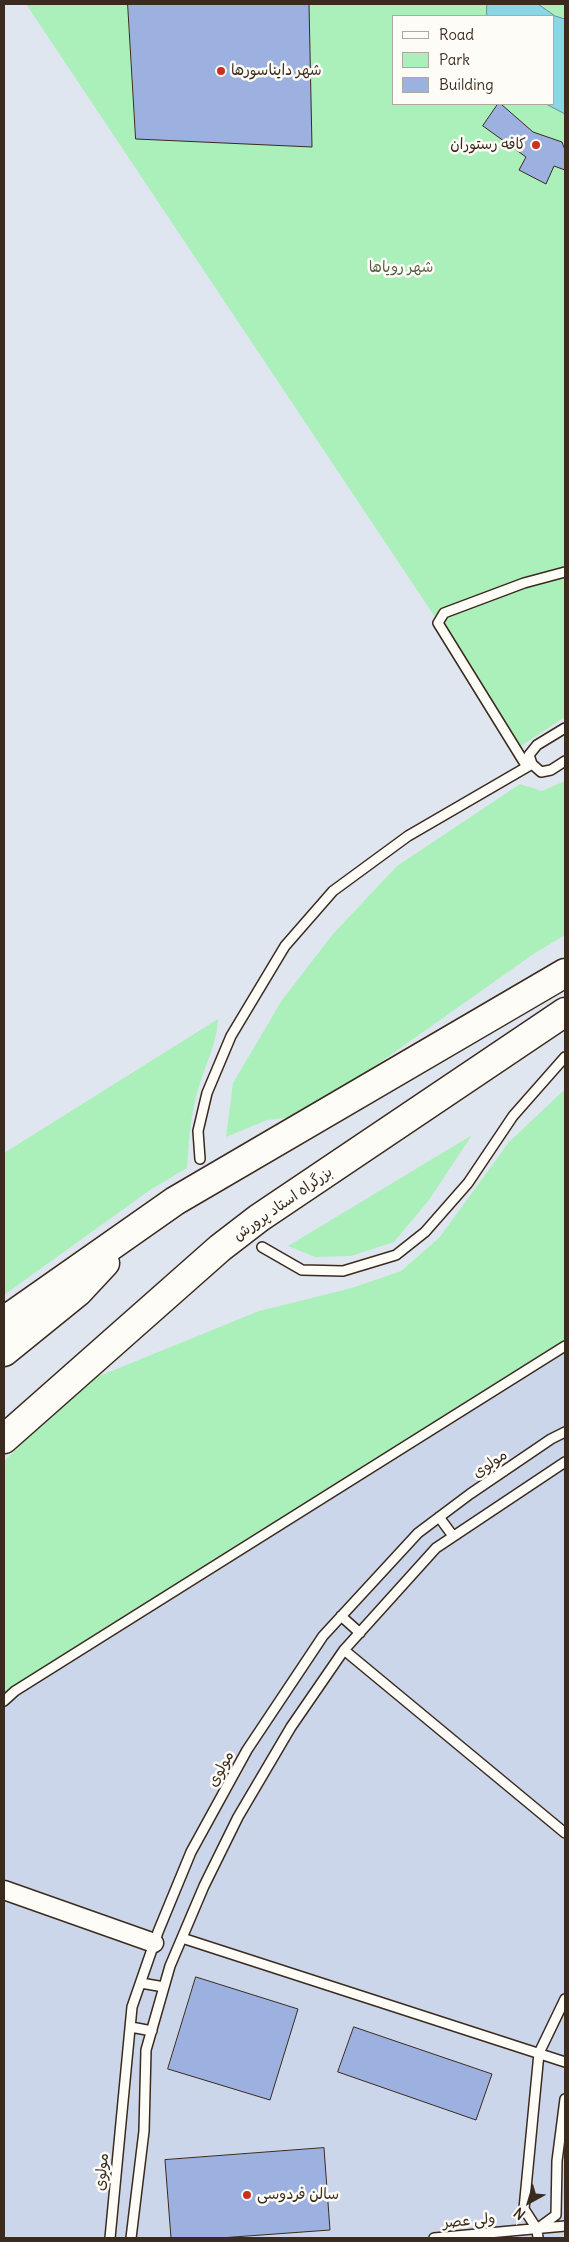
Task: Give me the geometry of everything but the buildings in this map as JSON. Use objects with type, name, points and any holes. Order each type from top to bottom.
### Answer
[{"type":"highway","points":[[4,1321],[147,1218],[565,973]]},
{"type":"highway","name":"بزرگراه استاد پرورش","points":[[9,1432],[220,1248],[259,1218],[565,1012]]},
{"type":"highway","points":[[4,1352],[78,1292],[147,1218]]},
{"type":"street","points":[[4,1890],[154,1943]]},
{"type":"lane","points":[[565,572],[524,583],[444,613],[438,623],[530,766],[541,772],[551,770],[565,760]]},
{"type":"lane","points":[[530,766],[529,755],[537,745],[565,728]]},
{"type":"lane","points":[[200,1159],[198,1131],[207,1093],[231,1036],[285,946],[332,891],[340,885],[408,836],[530,766]]},
{"type":"lane","points":[[262,1247],[302,1270],[343,1271],[396,1255],[425,1232],[468,1183],[513,1116],[565,1057]]},
{"type":"lane","points":[[4,1701],[32,1680],[565,1346]]},
{"type":"lane","name":"مولوی","points":[[110,2238],[132,2007],[154,1943],[191,1852],[247,1750],[323,1636],[418,1533],[535,1450],[565,1432]]},
{"type":"lane","points":[[130,2238],[144,2131],[146,2050],[164,1987],[182,1938],[204,1886],[238,1817],[291,1727],[344,1650],[436,1548],[565,1462]]},
{"type":"lane","points":[[439,1517],[453,1536]]},
{"type":"lane","points":[[341,1616],[360,1633]]},
{"type":"lane","points":[[344,1650],[565,1833]]},
{"type":"lane","points":[[182,1938],[565,2062]]},
{"type":"lane","points":[[141,1983],[164,1987]]},
{"type":"lane","points":[[565,1999],[539,2053],[524,2209],[537,2234],[556,2215],[557,2161],[565,2099]]},
{"type":"lane","points":[[130,2027],[152,2031]]},
{"type":"lane","name":"ولی عصر","points":[[434,2238],[537,2234],[565,2226]]},
{"type":"shaded area","points":[[565,1340],[565,2238],[4,2238],[4,1693]]},
{"type":"green space","name":"شهر رویاها","points":[[26,4],[565,4],[565,717],[521,746]]},
{"type":"green space","points":[[565,781],[565,935],[535,953],[331,1097],[295,1117],[267,1120],[226,1137],[233,1083],[282,1000],[333,934],[397,866],[520,784],[542,791]]},
{"type":"green space","points":[[218,1019],[214,1044],[194,1104],[187,1168],[150,1190],[4,1295],[4,1153]]},
{"type":"green space","points":[[565,1089],[565,1340],[4,1693],[4,1461],[87,1381],[259,1311],[352,1288],[401,1271],[439,1238],[509,1142]]},
{"type":"green space","points":[[472,1135],[429,1200],[394,1242],[351,1256],[315,1257],[288,1246]]},
{"type":"water","points":[[487,4],[538,4],[554,15],[487,15]]},
{"type":"water","points":[[554,15],[565,19],[565,114],[548,105],[554,105]]},
{"type":"place","name":"شهر دایناسورها","points":[[221,71]]},
{"type":"place","name":"کافه رستوران","points":[[536,145]]},
{"type":"place","name":"سالن فردوسی","points":[[247,2195]]}]
